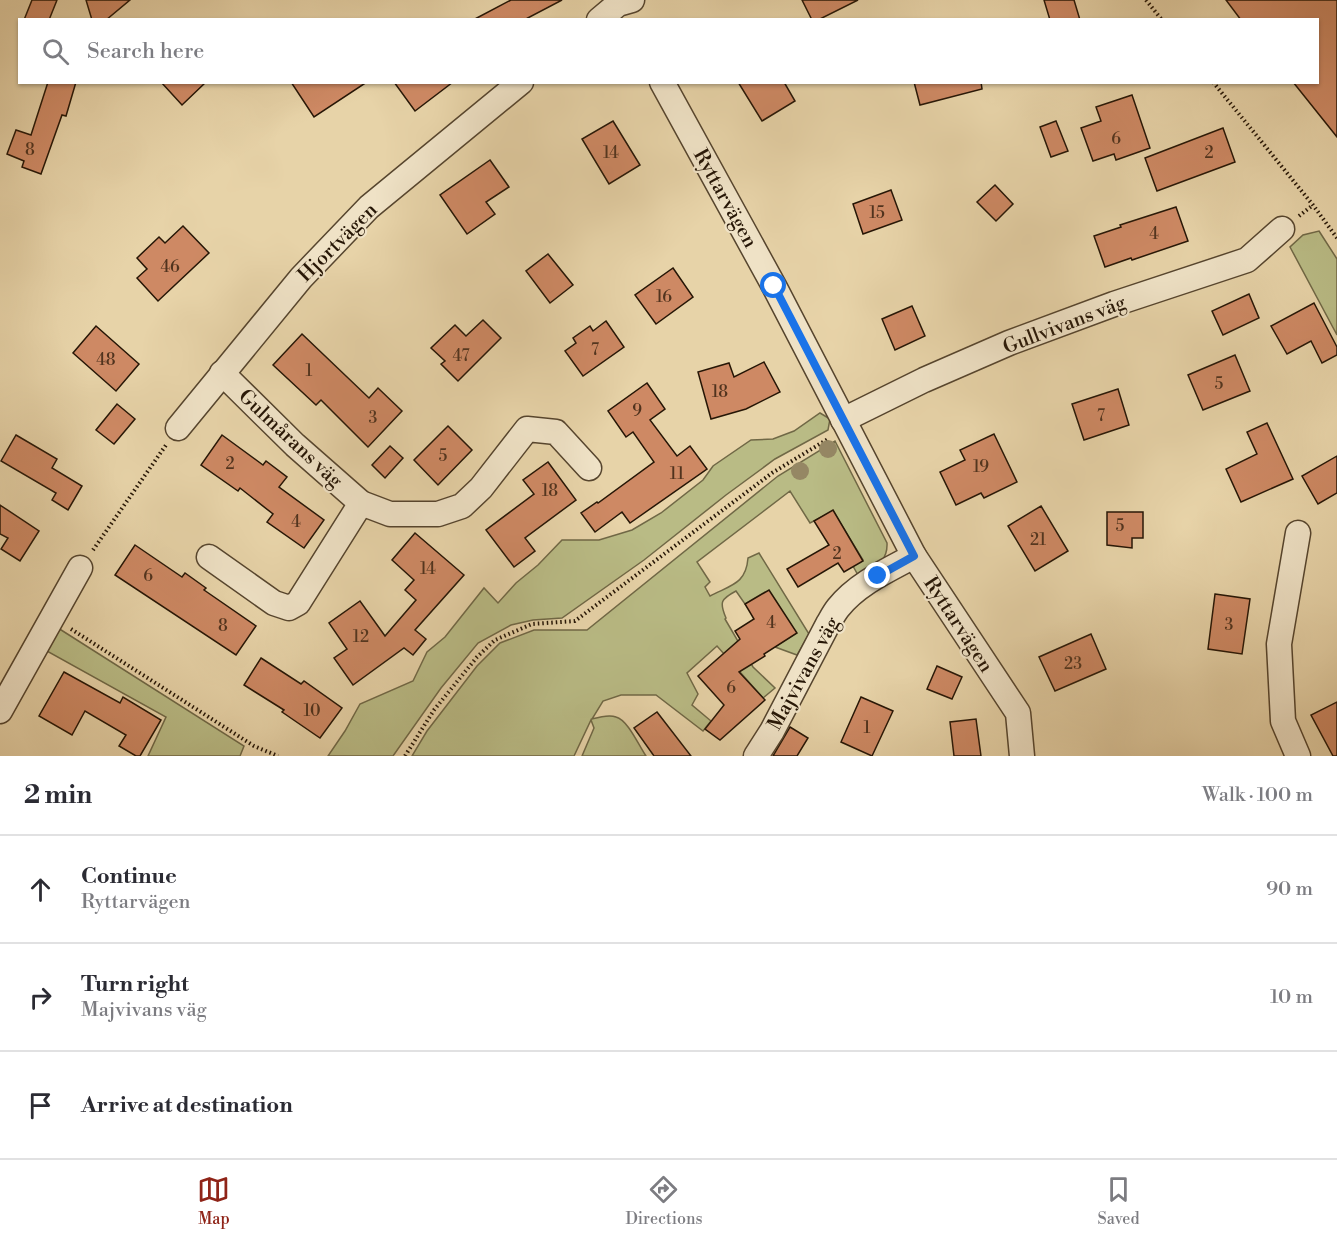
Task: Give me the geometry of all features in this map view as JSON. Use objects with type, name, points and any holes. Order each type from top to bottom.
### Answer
[{"type":"street","points":[[603,18],[624,6]]},
{"type":"street","name":"Hjortvägen","points":[[178,428],[300,278],[369,207],[519,84]]},
{"type":"street","name":"Ryttarvägen","points":[[663,84],[774,286],[914,556],[1018,713],[1022,756]]},
{"type":"street","name":"Gullvivans väg","points":[[845,424],[924,380],[1010,343],[1114,304],[1247,260],[1282,229]]},
{"type":"street","name":"Gulmårans väg","points":[[222,373],[295,445],[361,503],[390,514],[438,514],[462,507],[481,488],[527,429],[556,432],[589,468]]},
{"type":"street","name":"Gulmårans väg","points":[[209,557],[274,603],[290,608],[298,603],[361,503]]},
{"type":"street","points":[[1298,533],[1279,644],[1283,721],[1298,756]]},
{"type":"street","name":"Majvivans väg","points":[[756,756],[772,731],[838,608],[854,592],[914,556]]},
{"type":"street","points":[[0,709],[80,568]]},
{"type":"path","points":[[1146,0],[1160,18]]},
{"type":"path","points":[[1215,84],[1337,238]]},
{"type":"path","points":[[405,756],[434,710],[477,657],[495,640],[532,624],[574,621],[772,473],[845,424]]},
{"type":"path","points":[[80,568],[178,428]]},
{"type":"path","points":[[52,617],[254,746],[278,756]]},
{"type":"green space","points":[[1319,231],[1337,259],[1337,335],[1290,247],[1303,235]]},
{"type":"green space","points":[[820,413],[830,419],[828,430],[775,459],[644,560],[562,618],[533,620],[511,625],[478,643],[441,688],[393,756],[328,756],[360,704],[413,681],[427,652],[445,637],[484,588],[498,603],[562,540],[599,540],[632,530],[661,513],[703,480],[713,466],[751,440],[773,439],[794,431]]},
{"type":"green space","points":[[835,441],[887,543],[887,550],[879,564],[859,577],[853,566],[863,560],[833,511],[810,523],[790,491],[697,562],[710,582],[705,587],[710,596],[741,579],[747,567],[748,558],[759,553],[809,634],[797,655],[775,647],[796,633],[765,592],[745,604],[736,591],[724,599],[722,608],[725,619],[753,667],[775,688],[763,698],[717,646],[687,673],[698,694],[692,705],[711,721],[703,731],[656,695],[621,695],[603,701],[592,719],[610,716],[620,719],[629,728],[646,756],[582,756],[594,728],[591,720],[574,756],[412,756],[427,731],[477,666],[500,643],[534,630],[587,630],[778,476]]},
{"type":"green space","points":[[58,628],[244,746],[240,756],[148,756],[166,717],[45,650]]},
{"type":"building","points":[[32,0],[57,0],[50,18],[25,18]]},
{"type":"building","points":[[86,0],[130,0],[108,18],[91,18]]},
{"type":"building","points":[[511,0],[562,0],[528,18],[477,18]]},
{"type":"building","points":[[802,0],[858,0],[822,18],[811,18]]},
{"type":"building","points":[[1044,0],[1074,0],[1079,18],[1049,18]]},
{"type":"building","points":[[1226,0],[1337,0],[1337,137],[1295,84],[1319,84],[1319,18],[1240,18]]},
{"type":"building","points":[[47,84],[75,84],[66,116],[62,115],[41,174],[22,167],[24,161],[7,154],[16,130],[31,135]]},
{"type":"building","points":[[163,84],[204,84],[182,105]]},
{"type":"building","points":[[292,84],[364,84],[314,117]]},
{"type":"building","points":[[395,84],[450,84],[415,111]]},
{"type":"building","points":[[739,84],[785,84],[795,101],[762,121]]},
{"type":"building","points":[[915,84],[981,84],[982,89],[920,105]]},
{"type":"building","points":[[1132,95],[1150,148],[1116,160],[1114,154],[1093,161],[1081,128],[1101,121],[1096,107]]},
{"type":"building","points":[[613,121],[640,165],[609,184],[582,139]]},
{"type":"building","points":[[1056,121],[1068,151],[1051,157],[1040,127]]},
{"type":"building","points":[[1223,128],[1235,162],[1157,191],[1145,158]]},
{"type":"building","points":[[490,160],[509,187],[486,202],[495,214],[467,234],[440,195]]},
{"type":"building","points":[[995,185],[1013,204],[996,221],[977,202]]},
{"type":"building","points":[[891,190],[902,220],[863,234],[853,204]]},
{"type":"building","points":[[1176,207],[1188,241],[1105,267],[1094,236]]},
{"type":"building","points":[[183,226],[209,253],[158,301],[137,278],[147,269],[137,258],[159,237],[165,243]]},
{"type":"building","points":[[548,254],[573,285],[550,303],[526,271]]},
{"type":"building","points":[[673,268],[693,297],[656,324],[635,295]]},
{"type":"building","points":[[1249,294],[1259,318],[1223,335],[1212,311]]},
{"type":"building","points":[[1314,303],[1337,347],[1337,355],[1322,363],[1311,341],[1287,354],[1271,326]]},
{"type":"building","points":[[912,306],[925,336],[895,350],[882,319]]},
{"type":"building","points":[[483,320],[501,338],[458,381],[441,364],[445,361],[431,348],[455,325],[466,336]]},
{"type":"building","points":[[606,321],[624,347],[583,376],[565,351],[576,343],[573,338],[590,326],[593,331]]},
{"type":"building","points":[[96,326],[139,364],[116,391],[73,353]]},
{"type":"building","points":[[302,334],[369,398],[378,388],[402,411],[368,447],[321,400],[316,405],[273,365]]},
{"type":"building","points":[[1235,355],[1250,391],[1203,410],[1188,375]]},
{"type":"building","points":[[764,362],[780,392],[746,409],[711,419],[698,372],[729,363],[734,377]]},
{"type":"building","points":[[647,383],[665,409],[650,420],[677,456],[690,446],[707,469],[630,523],[622,512],[595,532],[581,513],[654,462],[633,432],[626,437],[608,411]]},
{"type":"building","points":[[1118,389],[1129,425],[1084,440],[1072,404]]},
{"type":"building","points":[[117,404],[135,419],[114,444],[96,430]]},
{"type":"building","points":[[1267,423],[1293,479],[1241,502],[1226,469],[1257,454],[1247,432]]},
{"type":"building","points":[[448,426],[472,450],[438,485],[414,460]]},
{"type":"building","points":[[994,434],[1017,482],[984,498],[981,493],[956,505],[940,472],[965,460],[960,450]]},
{"type":"building","points":[[16,435],[57,459],[52,468],[82,486],[68,510],[52,500],[56,493],[1,461]]},
{"type":"building","points":[[222,435],[263,465],[266,461],[287,477],[279,487],[324,520],[304,548],[267,522],[273,514],[240,488],[238,491],[201,465]]},
{"type":"building","points":[[390,446],[403,458],[385,478],[372,465]]},
{"type":"building","points":[[1337,456],[1337,493],[1318,504],[1302,476]]},
{"type":"building","points":[[548,462],[576,500],[525,538],[535,551],[514,567],[486,530],[534,494],[523,480]]},
{"type":"building","points":[[0,505],[39,531],[20,561],[1,549],[8,538],[0,534]]},
{"type":"building","points":[[1041,506],[1068,551],[1035,571],[1008,526]]},
{"type":"building","points":[[833,510],[863,561],[844,572],[838,563],[798,587],[787,569],[829,545],[814,521]]},
{"type":"building","points":[[1107,512],[1143,512],[1143,538],[1132,538],[1132,548],[1107,545]]},
{"type":"building","points":[[415,533],[464,575],[415,630],[426,639],[413,655],[404,648],[353,685],[334,658],[347,649],[329,623],[360,601],[385,636],[416,600],[405,590],[414,580],[392,560]]},
{"type":"building","points":[[135,545],[182,577],[185,573],[206,588],[204,590],[256,626],[236,655],[115,575]]},
{"type":"building","points":[[769,590],[797,633],[739,672],[765,700],[720,740],[705,729],[724,705],[698,676],[740,639],[735,631],[754,619],[745,604]]},
{"type":"building","points":[[1215,594],[1250,599],[1242,654],[1208,649]]},
{"type":"building","points":[[1091,634],[1106,669],[1055,691],[1039,657]]},
{"type":"building","points":[[261,658],[301,684],[304,681],[342,708],[320,738],[282,712],[284,710],[244,685]]},
{"type":"building","points":[[937,666],[962,677],[952,699],[927,689]]},
{"type":"building","points":[[64,672],[120,703],[123,697],[161,720],[140,756],[119,746],[126,735],[85,711],[72,735],[39,716]]},
{"type":"building","points":[[861,697],[893,711],[872,756],[841,742]]},
{"type":"building","points":[[1337,702],[1337,756],[1333,756],[1311,715]]},
{"type":"building","points":[[657,712],[691,756],[654,756],[634,728]]},
{"type":"building","points":[[976,719],[981,756],[954,756],[950,722]]},
{"type":"building","points":[[790,727],[808,738],[797,756],[773,756]]},
{"type":"route","points":[[774,286],[914,556],[878,576]]}]
